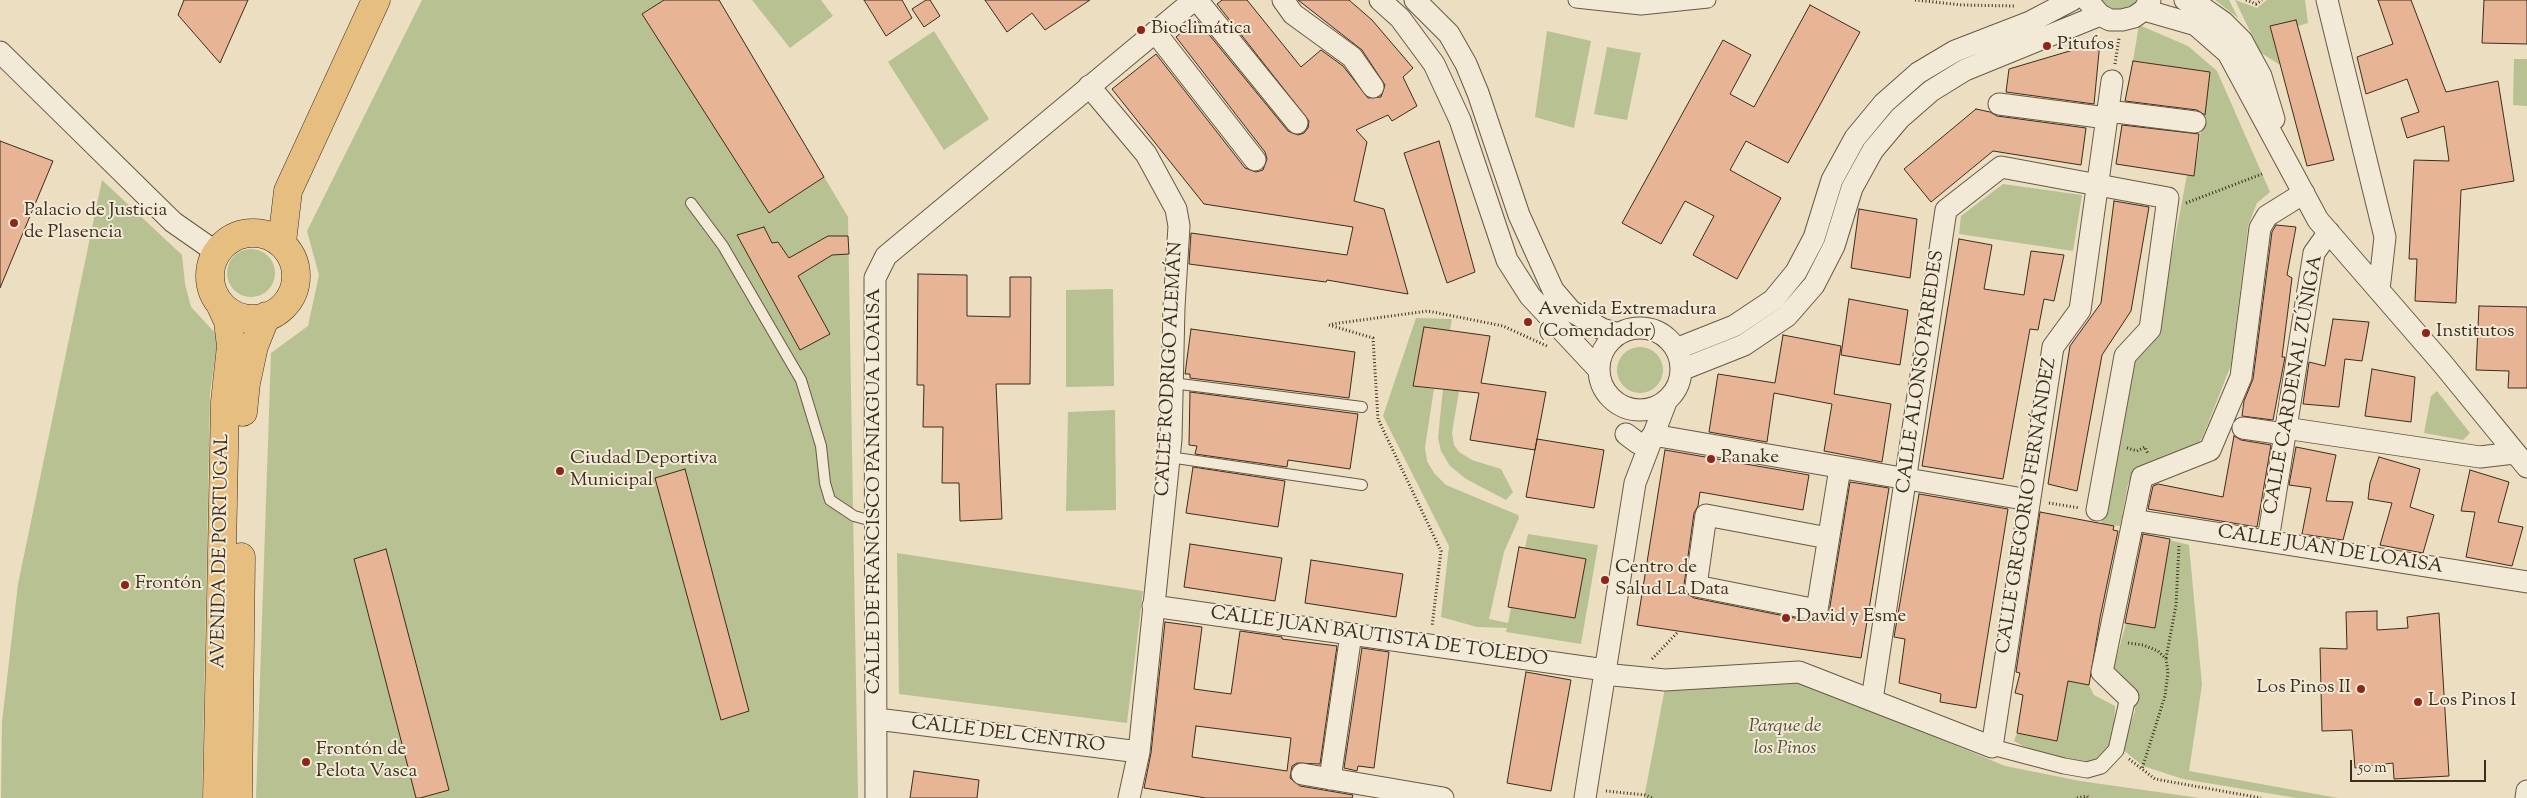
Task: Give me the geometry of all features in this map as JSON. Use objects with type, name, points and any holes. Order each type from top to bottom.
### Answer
[{"type":"main road","points":[[252,232],[288,191],[376,0]]},
{"type":"main road","points":[[282,242],[288,191]]},
{"type":"main road","points":[[252,232],[258,232],[282,242],[291,253],[296,266],[296,280],[293,293],[285,305],[274,314],[247,319],[233,315],[221,306],[213,294],[210,266],[216,252],[224,243],[234,236],[252,232]]},
{"type":"main road","name":"AVENIDA DE PORTUGAL","points":[[217,798],[225,402],[231,346],[228,321],[221,306]]},
{"type":"main road","name":"AVENIDA DE PORTUGAL","points":[[238,798],[242,422],[246,382],[254,346],[266,316]]},
{"type":"street","name":"CALLE DE FRANCISCO PANIAGUA LOAISA","points":[[876,798],[875,278],[886,256],[1195,0]]},
{"type":"street","points":[[1195,0],[1297,123]]},
{"type":"street","points":[[1283,0],[1293,14],[1352,57],[1373,86]]},
{"type":"street","points":[[1380,0],[1400,18],[1434,64],[1460,120],[1507,260],[1530,296],[1598,369],[1604,390],[1620,406],[1631,410],[1643,411],[1666,402]]},
{"type":"street","points":[[1415,0],[1449,34],[1466,64],[1478,92],[1519,215],[1553,290],[1571,310],[1602,329],[1619,334]]},
{"type":"street","points":[[1576,0],[1641,6],[1708,0]]},
{"type":"street","points":[[1676,349],[1734,326],[1773,300],[1796,272],[1814,238],[1832,180],[1855,138],[1884,103],[1918,73],[1955,51],[2030,22],[2072,0]]},
{"type":"street","points":[[2185,0],[2203,8],[2223,22],[2242,41],[2261,76],[2286,162]]},
{"type":"street","points":[[2327,0],[2386,237],[2379,290]]},
{"type":"street","points":[[1681,370],[1744,345],[1787,316],[1814,285],[1830,254],[1852,188],[1873,150],[1900,118],[1931,91],[1965,70],[2094,7],[2110,20],[2122,20],[2134,17],[2147,5],[2196,25],[2228,53],[2318,220],[2521,460]]},
{"type":"street","points":[[1155,32],[1255,160]]},
{"type":"street","points":[[0,52],[173,222],[216,252]]},
{"type":"street","name":"CALLE GREGORIO FERNÁNDEZ","points":[[1992,747],[2053,347],[2080,310],[2112,81]]},
{"type":"street","name":"CALLE RODRIGO ALEMÁN","points":[[1089,86],[1146,154],[1176,209],[1179,226],[1169,457],[1139,752],[1129,798]]},
{"type":"street","points":[[1999,104],[2194,122]]},
{"type":"street","name":"CALLE ALONSO PAREDES","points":[[1872,700],[1907,479],[1946,210],[2001,168],[2098,184],[2167,204]]},
{"type":"street","points":[[1992,747],[2064,766],[2087,770],[2101,766],[2116,750],[2128,697],[2102,672],[2142,477],[2210,450],[2241,377],[2260,228],[2267,216],[2304,193]]},
{"type":"street","points":[[2097,510],[2125,356],[2150,329],[2167,204]]},
{"type":"street","name":"CALLE CARDENAL ZÚÑIGA","points":[[2268,540],[2314,253],[2329,232]]},
{"type":"street","points":[[1585,793],[1635,483],[1666,402],[1679,382],[1681,370],[1676,349],[1668,339],[1657,331],[1637,328],[1619,334],[1608,343],[1601,355],[1598,369]]},
{"type":"street","points":[[1620,406],[1635,483]]},
{"type":"street","points":[[2243,428],[2284,431],[2480,457],[2521,460]]},
{"type":"street","points":[[1626,434],[1638,443],[1647,443],[1653,435]]},
{"type":"street","points":[[1653,435],[2029,500]]},
{"type":"street","points":[[1828,538],[1706,515],[1696,586],[1817,610],[1840,468]]},
{"type":"street","name":"CALLE JUAN DE LOAISA","points":[[2132,520],[2527,582]]},
{"type":"street","name":"CALLE JUAN BAUTISTA DE TOLEDO","points":[[1154,606],[1429,645],[1635,678],[1664,680],[1799,672],[1992,747]]},
{"type":"street","points":[[1330,779],[1351,634]]},
{"type":"street","name":"CALLE DEL CENTRO","points":[[876,719],[1139,752]]},
{"type":"street","points":[[1302,774],[1330,779],[1365,792],[1443,798]]},
{"type":"street","points":[[2526,798],[2527,792]]},
{"type":"lane","points":[[691,203],[723,246],[801,380],[821,446],[825,483],[830,500],[854,516],[876,522]]},
{"type":"lane","points":[[1172,383],[1362,408]]},
{"type":"lane","points":[[1169,457],[1362,485]]},
{"type":"path","points":[[1916,0],[1962,6],[2017,6],[2024,9],[2030,22]]},
{"type":"path","points":[[2246,0],[2256,4],[2262,0]]},
{"type":"path","points":[[2112,81],[2122,20]]},
{"type":"path","points":[[2167,204],[2262,174]]},
{"type":"path","points":[[1429,645],[1441,551],[1378,419],[1373,338],[1329,325],[1428,311],[1503,326],[1552,348]]},
{"type":"path","points":[[2110,438],[2125,439],[2126,448],[2137,451],[2145,447],[2156,471]]},
{"type":"path","points":[[2029,500],[2097,510]]},
{"type":"path","points":[[2142,770],[2165,696],[2168,672],[2166,659],[2176,605],[2180,527]]},
{"type":"path","points":[[1635,678],[1677,633]]},
{"type":"path","points":[[2108,637],[2121,642],[2143,645],[2158,652],[2166,659]]},
{"type":"path","points":[[2116,750],[2155,779],[2261,798]]},
{"type":"path","points":[[1585,793],[1645,795],[1652,798]]},
{"type":"path","points":[[2077,798],[2087,796],[2089,798]]},
{"type":"green space","name":"Ciudad Deportiva Municipal","points":[[422,0],[719,0],[848,217],[858,798],[256,798],[271,353],[308,326],[319,275],[307,231]]},
{"type":"green space","points":[[752,0],[821,0],[833,16],[790,48]]},
{"type":"green space","points":[[2099,0],[2138,0],[2133,5],[2118,10],[2110,9]]},
{"type":"green space","points":[[2215,0],[2229,0],[2238,18]]},
{"type":"green space","points":[[2235,0],[2257,8],[2267,0],[2305,0],[2308,23],[2298,26],[2296,20],[2270,26],[2280,65],[2260,52]]},
{"type":"green space","points":[[2139,25],[2188,46],[2217,71],[2270,192],[2257,203],[2248,226],[2231,365],[2203,436],[2199,443],[2134,472],[2128,484],[2120,526],[2101,524],[2132,355],[2158,329],[2187,175],[2194,176],[2210,72],[2133,61]]},
{"type":"green space","points":[[934,31],[989,119],[944,150],[888,62]]},
{"type":"green space","points":[[1547,31],[1591,41],[1574,128],[1535,117]]},
{"type":"green space","points":[[1607,47],[1641,53],[1627,120],[1594,114]]},
{"type":"green space","points":[[2514,59],[2527,59],[2527,106],[2513,105]]},
{"type":"green space","points":[[102,180],[182,255],[185,284],[191,307],[218,336],[210,393],[202,798],[1,798],[2,722],[18,584]]},
{"type":"green space","points":[[2003,184],[2082,195],[2073,251],[1959,234],[1961,216]]},
{"type":"green space","points":[[251,249],[260,251],[268,256],[273,264],[275,273],[273,282],[268,290],[260,295],[251,297],[242,295],[234,290],[229,282],[227,273],[229,264],[234,256],[242,251]]},
{"type":"green space","points":[[1113,289],[1114,386],[1066,387],[1066,290]]},
{"type":"green space","points":[[1416,318],[1452,319],[1450,330],[1424,327],[1413,386],[1434,389],[1425,447],[1427,461],[1434,473],[1446,485],[1518,515],[1519,518],[1504,552],[1489,619],[1508,623],[1511,608],[1575,617],[1586,559],[1525,548],[1528,534],[1598,545],[1581,644],[1506,632],[1507,628],[1477,627],[1441,617],[1449,546],[1383,416]]},
{"type":"green space","points":[[1640,347],[1653,351],[1659,357],[1663,370],[1659,383],[1653,389],[1640,393],[1627,389],[1621,383],[1617,370],[1621,357],[1627,351]]},
{"type":"green space","points":[[1443,389],[1459,391],[1452,433],[1454,445],[1459,452],[1472,460],[1501,469],[1513,492],[1506,500],[1466,479],[1450,466],[1441,451],[1438,438]]},
{"type":"green space","points":[[2437,391],[2470,433],[2463,440],[2424,433],[2431,396]]},
{"type":"green space","points":[[1115,410],[1116,510],[1066,511],[1068,412]]},
{"type":"green space","points":[[2170,540],[2189,545],[2202,685],[2189,771],[2338,798],[2297,798],[2183,779],[2143,766],[2122,749],[2135,711],[2134,693],[2110,672],[2092,667],[2093,660],[2115,664],[2126,623],[2155,628]]},
{"type":"green space","points":[[897,553],[1143,591],[1127,723],[899,694]]},
{"type":"green space","name":"Parque de los Pinos","points":[[1799,680],[2005,766],[2080,781],[2200,798],[1644,798],[1665,688]]},
{"type":"green space","points":[[2064,680],[2089,685],[2094,695],[2115,706],[2114,734],[2108,751],[2101,758],[2089,763],[2076,763],[2027,748],[2014,741],[2017,733],[2057,741]]},
{"type":"building","points":[[184,0],[248,0],[220,63],[178,15]]},
{"type":"building","points":[[664,0],[719,0],[824,177],[769,213],[642,14]]},
{"type":"building","points":[[864,0],[902,0],[912,18],[886,36]]},
{"type":"building","points":[[926,0],[930,0],[940,16],[924,27],[912,9]]},
{"type":"building","points":[[985,0],[1090,0],[1045,30],[1032,13],[1007,32]]},
{"type":"building","points":[[1222,0],[1247,0],[1301,67],[1321,50],[1343,66],[1368,98],[1381,97],[1385,85],[1362,50],[1298,0],[1349,0],[1372,20],[1413,68],[1403,77],[1417,106],[1392,121],[1388,115],[1356,130],[1367,142],[1354,201],[1384,209],[1408,294],[1327,280],[1326,282],[1189,264],[1191,233],[1347,255],[1353,227],[1204,204],[1112,89],[1156,54],[1245,168],[1256,172],[1263,170],[1267,159],[1265,152],[1176,37],[1197,20],[1288,131],[1298,135],[1304,133],[1308,128],[1309,121],[1217,4]]},
{"type":"building","points":[[2378,0],[2411,0],[2446,92],[2498,81],[2514,181],[2461,190],[2456,303],[2415,301],[2417,259],[2409,259],[2414,160],[2449,161],[2444,126],[2407,138],[2401,118],[2419,112],[2407,79],[2366,94],[2357,57],[2393,44]]},
{"type":"building","points":[[2484,0],[2527,0],[2527,44],[2482,43]]},
{"type":"building","points":[[1810,5],[1860,32],[1788,163],[1746,141],[1730,170],[1781,198],[1737,279],[1693,255],[1714,216],[1685,201],[1661,244],[1622,223],[1723,40],[1751,55],[1730,94],[1754,107]]},
{"type":"building","points":[[2296,20],[2334,160],[2307,166],[2270,26]]},
{"type":"building","points":[[2100,42],[2094,104],[2006,92],[2009,69]]},
{"type":"building","points":[[2133,61],[2210,72],[2205,115],[2197,110],[2125,101]]},
{"type":"building","points":[[1976,109],[1990,112],[1997,116],[2086,128],[2081,165],[1993,151],[1931,202],[1904,169]]},
{"type":"building","points":[[2122,125],[2199,134],[2194,176],[2116,164]]},
{"type":"building","name":"Palacio de Justicia de Plasencia","points":[[0,141],[53,161],[0,288]]},
{"type":"building","points":[[1439,141],[1475,272],[1447,283],[1404,153]]},
{"type":"building","points":[[2114,201],[2149,207],[2131,311],[2102,355],[2077,491],[2048,484],[2070,346],[2101,303]]},
{"type":"building","points":[[1859,209],[1917,219],[1910,278],[1851,268]]},
{"type":"building","points":[[2276,225],[2296,227],[2287,275],[2292,278],[2282,357],[2285,357],[2273,420],[2242,416],[2244,401],[2253,379],[2272,232]]},
{"type":"building","points":[[764,227],[772,243],[778,242],[789,258],[828,236],[848,236],[849,254],[832,255],[798,276],[830,334],[800,350],[737,235]]},
{"type":"building","points":[[1959,239],[1992,245],[1984,289],[2024,295],[2031,251],[2064,255],[2054,301],[2044,299],[2038,330],[2030,329],[2003,479],[1922,466]]},
{"type":"building","points":[[918,274],[967,275],[967,316],[1010,317],[1010,277],[1031,277],[1030,384],[996,384],[1002,519],[960,521],[959,483],[942,483],[943,427],[923,427],[924,385],[917,385]]},
{"type":"building","points":[[1849,299],[1908,310],[1900,365],[1841,355]]},
{"type":"building","points":[[2479,306],[2527,307],[2527,388],[2508,388],[2509,371],[2476,370]]},
{"type":"building","points":[[2333,319],[2369,322],[2362,361],[2345,359],[2339,407],[2303,404],[2309,362],[2325,366]]},
{"type":"building","points":[[1424,327],[1490,336],[1481,383],[1546,392],[1535,450],[1470,440],[1479,393],[1413,386]]},
{"type":"building","points":[[1191,329],[1355,352],[1349,398],[1190,378],[1190,374],[1185,374]]},
{"type":"building","points":[[1783,335],[1841,346],[1834,394],[1891,404],[1882,462],[1824,451],[1832,404],[1774,393],[1767,442],[1709,432],[1718,374],[1775,383]]},
{"type":"building","points":[[2372,369],[2415,377],[2411,422],[2365,416]]},
{"type":"building","points":[[1190,392],[1358,414],[1350,469],[1288,460],[1287,467],[1195,454],[1197,446],[1189,445]]},
{"type":"building","points":[[2234,436],[2241,440],[2271,445],[2257,527],[2148,509],[2153,486],[2158,484],[2223,497]]},
{"type":"building","points":[[1537,439],[1604,450],[1594,508],[1526,497]]},
{"type":"building","points":[[2296,447],[2336,455],[2326,501],[2353,502],[2343,540],[2302,534],[2311,488],[2289,485]]},
{"type":"building","points":[[1665,450],[1809,475],[1803,510],[1700,492],[1698,506],[1694,513],[1684,592],[1694,598],[1815,622],[1828,619],[1850,482],[1889,488],[1861,658],[1637,625]]},
{"type":"building","points":[[2379,457],[2420,469],[2410,507],[2434,515],[2423,553],[2380,545],[2392,503],[2368,499],[2370,483]]},
{"type":"building","points":[[1193,467],[1285,481],[1278,527],[1186,513]]},
{"type":"building","points":[[685,469],[749,711],[721,720],[655,478]]},
{"type":"building","points":[[2470,470],[2509,482],[2498,522],[2523,527],[2512,566],[2466,557],[2475,512],[2461,511]]},
{"type":"building","points":[[1919,494],[2008,509],[1976,708],[1940,702],[1941,694],[1899,683],[1905,639],[1894,637]]},
{"type":"building","points":[[2040,512],[2114,526],[2113,530],[2118,531],[2100,618],[2089,685],[2068,681],[2057,741],[2017,733],[2023,695],[2015,693],[2020,673],[2016,672]]},
{"type":"building","points":[[2143,534],[2170,539],[2155,628],[2125,623]]},
{"type":"building","points":[[1190,544],[1282,558],[1275,601],[1184,587]]},
{"type":"building","points":[[1519,547],[1586,559],[1575,618],[1508,607]]},
{"type":"building","points":[[386,549],[449,790],[420,798],[416,798],[354,559]]},
{"type":"building","points":[[1311,560],[1403,574],[1396,617],[1305,603]]},
{"type":"building","points":[[2377,611],[2377,630],[2408,628],[2407,617],[2439,613],[2449,776],[2394,779],[2393,763],[2355,768],[2352,730],[2322,731],[2320,648],[2347,649],[2346,612]]},
{"type":"building","points":[[1165,622],[1202,627],[1194,689],[1231,694],[1240,631],[1337,646],[1320,764],[1297,763],[1292,766],[1290,778],[1300,786],[1353,795],[1352,798],[1206,798],[1144,788],[1151,753]],"holes":[[[1196,726],[1291,738],[1287,771],[1192,757]]]},
{"type":"building","points":[[1362,648],[1389,652],[1374,768],[1358,766],[1357,771],[1344,768]]},
{"type":"building","points":[[1526,672],[1571,680],[1551,791],[1507,783]]},
{"type":"building","points":[[914,771],[979,780],[977,798],[910,798]]},
{"type":"place","name":"Bioclimática","points":[[1141,30]]},
{"type":"place","name":"Pitufos","points":[[2047,46]]},
{"type":"place","name":"Palacio de Justicia de Plasencia","points":[[14,223]]},
{"type":"place","name":"Avenida Extremadura (Comendador)","points":[[1528,322]]},
{"type":"place","name":"Institutos","points":[[2426,333]]},
{"type":"place","name":"Panake","points":[[1711,459]]},
{"type":"place","name":"Ciudad Deportiva Municipal","points":[[560,471]]},
{"type":"place","name":"Centro de Salud La Data","points":[[1605,580]]},
{"type":"place","name":"Frontón","points":[[125,585]]},
{"type":"place","name":"David y Esme","points":[[1786,618]]},
{"type":"place","name":"Los Pinos II","points":[[2361,689]]},
{"type":"place","name":"Los Pinos I","points":[[2418,702]]},
{"type":"place","name":"Frontón de Pelota Vasca","points":[[306,762]]}]
